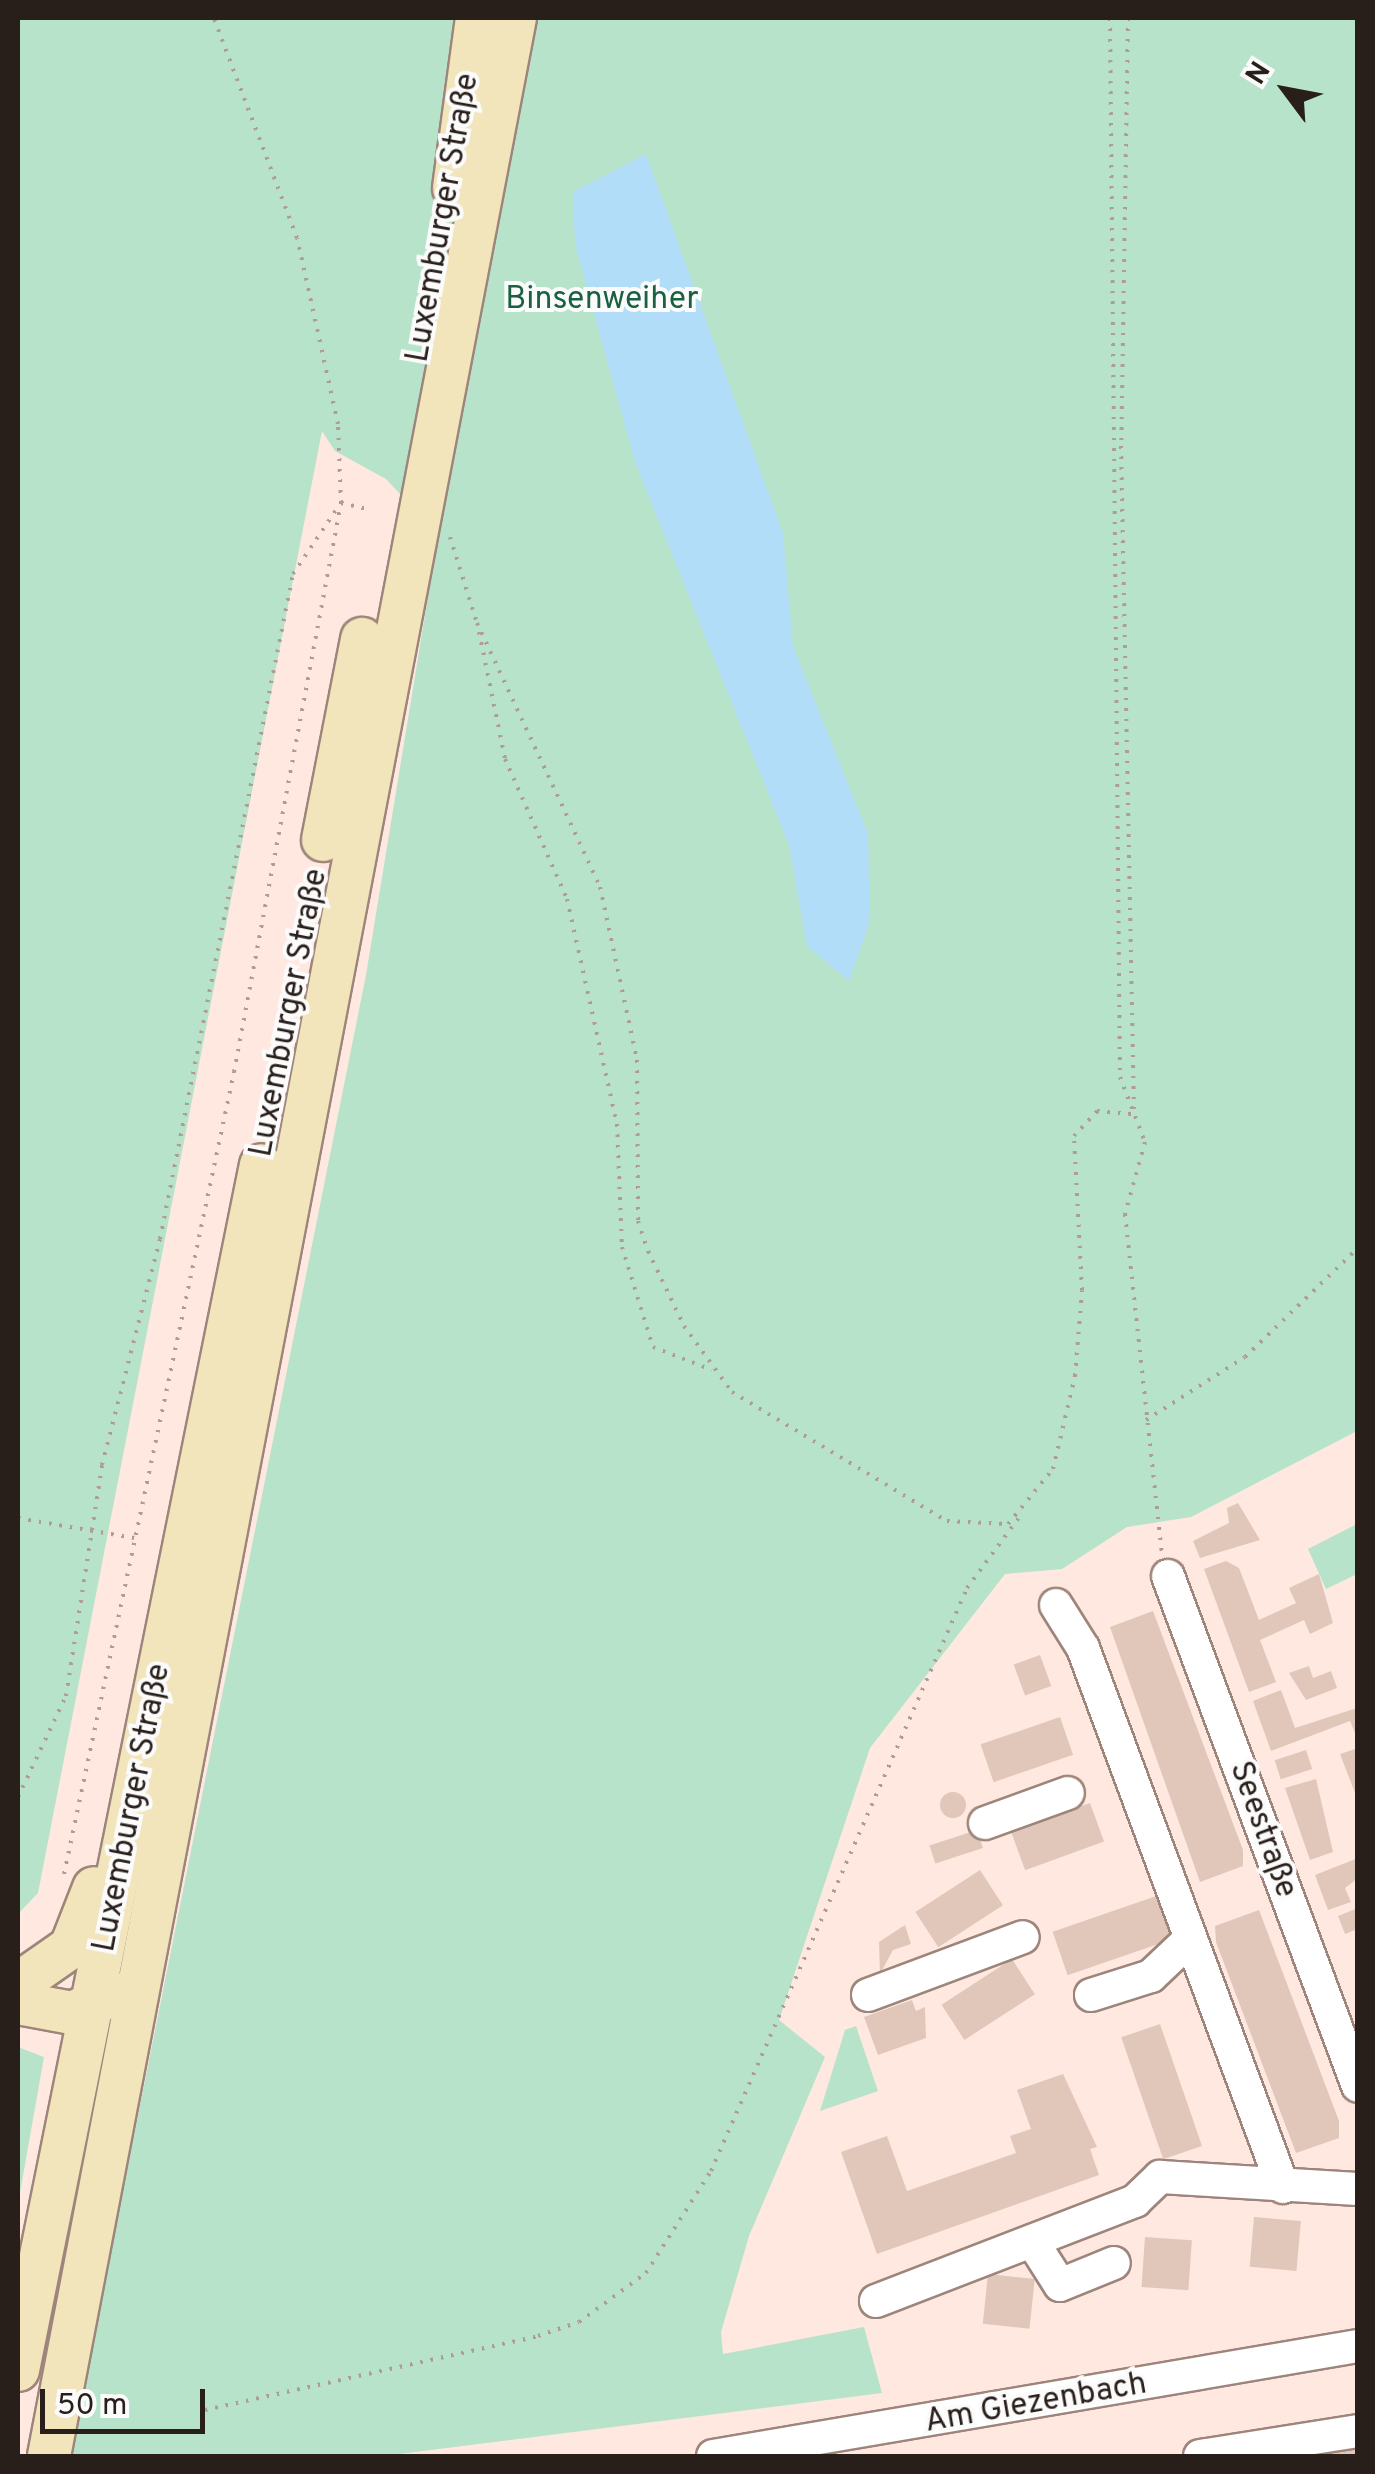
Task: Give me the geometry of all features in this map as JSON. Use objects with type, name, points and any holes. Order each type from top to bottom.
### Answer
[{"type":"main road","name":"Luxemburger Straße","points":[[18,2370],[94,2008],[451,210],[477,18]]},
{"type":"main road","name":"Luxemburger Straße","points":[[178,1795],[515,18]]},
{"type":"main road","points":[[21,1989],[71,1947],[90,1907],[218,1270],[264,1154]]},
{"type":"main road","points":[[21,1989],[64,2013],[94,2008],[121,1986],[150,1860],[178,1795]]},
{"type":"main road","points":[[49,2456],[178,1795]]},
{"type":"main road","points":[[21,1989],[61,2047],[73,2106]]},
{"type":"main road","points":[[26,2456],[108,2042],[94,2008]]},
{"type":"street","name":"Seestraße","points":[[1168,1576],[1357,2085]]},
{"type":"street","points":[[1056,1605],[1083,1648],[1188,1941],[1283,2187]]},
{"type":"street","points":[[985,1823],[1068,1793]]},
{"type":"street","points":[[868,1995],[1024,1936]]},
{"type":"street","points":[[1091,1996],[1151,1976],[1188,1941]]},
{"type":"street","points":[[876,2301],[1135,2201],[1160,2177],[1358,2189]]},
{"type":"street","points":[[1032,2241],[1060,2285],[1114,2263]]},
{"type":"street","name":"Am Giezenbach","points":[[714,2456],[1358,2346]]},
{"type":"street","points":[[1200,2456],[1358,2430]]},
{"type":"path","points":[[61,1890],[341,503],[338,424],[296,238],[214,18]]},
{"type":"path","points":[[1110,18],[1120,1077],[1145,1142],[1125,1214],[1146,1420],[1168,1576]]},
{"type":"path","points":[[1128,18],[1121,446],[1134,1114]]},
{"type":"path","points":[[341,503],[367,509]]},
{"type":"path","points":[[18,1797],[66,1696],[92,1530],[160,1239],[293,574],[341,503]]},
{"type":"path","points":[[444,529],[477,622],[600,887],[637,1060],[638,1220],[684,1326],[712,1370],[732,1392],[947,1521],[984,1528],[1026,1508]]},
{"type":"path","points":[[477,622],[505,759],[567,899],[617,1124],[622,1248],[653,1347],[712,1370]]},
{"type":"path","points":[[204,2410],[538,2336],[579,2322],[646,2274],[710,2172],[967,1588],[1053,1469],[1074,1376],[1082,1290],[1074,1136],[1097,1111],[1134,1114]]},
{"type":"path","points":[[1146,1420],[1245,1357],[1358,1248]]},
{"type":"path","points":[[18,1518],[134,1538]]},
{"type":"green space","points":[[18,18],[1357,18],[1357,1431],[1191,1517],[1127,1527],[1062,1569],[1005,1574],[870,1748],[779,2020],[825,2057],[749,2236],[721,2332],[723,2354],[864,2327],[882,2393],[383,2456],[70,2456],[366,975],[436,548],[431,527],[386,479],[335,451],[322,431],[38,1893],[18,1914]]},
{"type":"green space","points":[[1357,1524],[1357,1574],[1326,1589],[1308,1549]]},
{"type":"green space","points":[[856,2026],[878,2091],[820,2111],[845,2030]]},
{"type":"green space","points":[[18,2047],[44,2057],[18,2204]]},
{"type":"water","name":"Binsenweiher","points":[[646,154],[783,533],[793,646],[868,834],[870,921],[849,981],[807,946],[789,845],[635,462],[575,244],[573,192]]},
{"type":"building","points":[[1238,1503],[1260,1540],[1200,1558],[1193,1541],[1229,1523],[1227,1508]]},
{"type":"building","points":[[1226,1561],[1239,1568],[1259,1620],[1296,1603],[1289,1588],[1319,1574],[1333,1623],[1310,1634],[1304,1620],[1260,1640],[1276,1682],[1249,1692],[1204,1569]]},
{"type":"building","points":[[1153,1611],[1243,1850],[1243,1866],[1200,1882],[1110,1627]]},
{"type":"building","points":[[1040,1655],[1051,1686],[1025,1696],[1014,1665]]},
{"type":"building","points":[[1309,1666],[1313,1678],[1331,1671],[1337,1688],[1306,1700],[1289,1673]]},
{"type":"building","points":[[1281,1690],[1295,1728],[1357,1708],[1358,1740],[1350,1721],[1271,1751],[1253,1701]]},
{"type":"building","points":[[1060,1717],[1073,1755],[994,1782],[981,1744]]},
{"type":"building","points":[[1358,1748],[1358,1798],[1357,1798],[1340,1754]]},
{"type":"building","points":[[1306,1750],[1312,1769],[1281,1779],[1275,1760]]},
{"type":"building","points":[[1316,1779],[1333,1852],[1310,1860],[1285,1788]]},
{"type":"building","points":[[953,1792],[962,1796],[966,1805],[962,1814],[953,1818],[944,1814],[940,1805],[944,1796]]},
{"type":"building","points":[[1090,1803],[1104,1842],[1025,1870],[1011,1832]]},
{"type":"building","points":[[977,1830],[983,1848],[935,1864],[929,1845]]},
{"type":"building","points":[[1358,1858],[1358,1878],[1345,1888],[1351,1902],[1328,1910],[1315,1875]]},
{"type":"building","points":[[980,1870],[1003,1905],[938,1947],[915,1912]]},
{"type":"building","points":[[1168,1892],[1183,1935],[1068,1975],[1053,1932]]},
{"type":"building","points":[[1358,1908],[1358,1929],[1345,1934],[1338,1916]]},
{"type":"building","points":[[1259,1910],[1339,2121],[1339,2138],[1296,2153],[1216,1942],[1215,1926]]},
{"type":"building","points":[[905,1925],[911,1944],[893,1950],[880,1974],[879,1942]]},
{"type":"building","points":[[1012,1959],[1035,1994],[964,2040],[942,2005]]},
{"type":"building","points":[[912,2000],[916,2011],[925,2007],[926,2038],[878,2055],[864,2017]]},
{"type":"building","points":[[1160,2024],[1202,2146],[1163,2159],[1121,2037]]},
{"type":"building","points":[[1063,2074],[1097,2147],[1090,2149],[1099,2175],[877,2254],[841,2152],[887,2136],[907,2191],[1016,2153],[1010,2136],[1031,2129],[1017,2090]]},
{"type":"building","points":[[1254,2217],[1301,2221],[1296,2271],[1250,2267]]},
{"type":"building","points":[[1145,2237],[1192,2240],[1188,2290],[1142,2287]]},
{"type":"building","points":[[988,2274],[1035,2279],[1030,2329],[983,2324]]},
{"type":"building","points":[[1358,2445],[1358,2456],[1317,2456],[1316,2452]]}]
